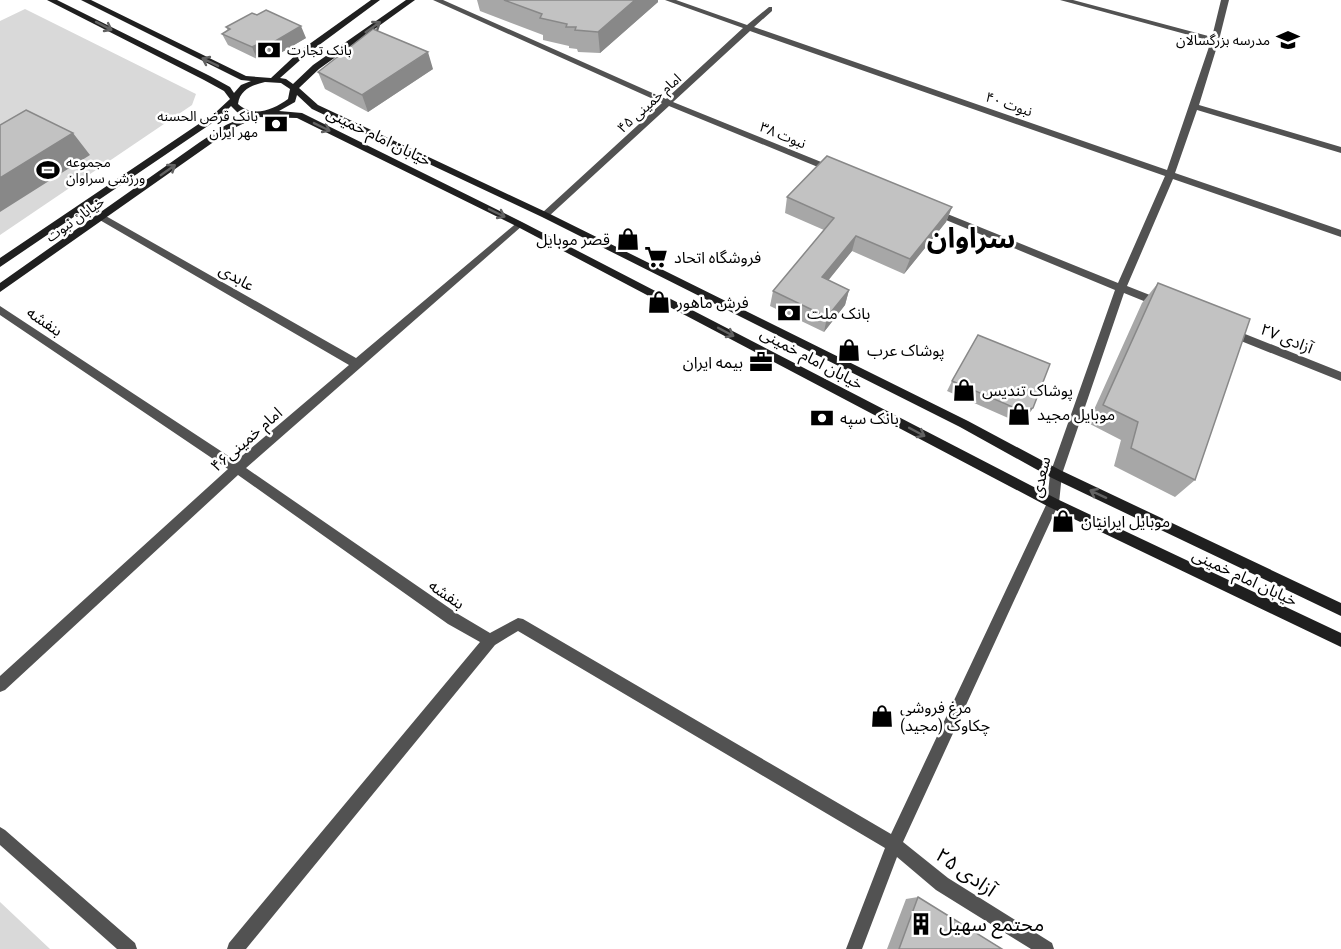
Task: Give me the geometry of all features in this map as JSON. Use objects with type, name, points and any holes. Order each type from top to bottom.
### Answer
[{"type":"main road","points":[[51,0],[227,89],[238,110],[261,114]]},
{"type":"main road","points":[[85,0],[237,75],[252,80],[274,79],[304,52],[376,0]]},
{"type":"main road","points":[[294,88],[316,67],[411,0]]},
{"type":"main road","name":"خیابان امام خمینی","points":[[274,79],[290,84],[315,107],[545,215],[963,424],[1056,474],[1341,610]]},
{"type":"main road","name":"خیابان نبوت","points":[[0,263],[218,115],[245,87],[264,80]]},
{"type":"main road","name":"خیابان نبوت","points":[[0,288],[229,127],[276,110],[292,100],[295,94],[294,88]]},
{"type":"main road","name":"خیابان امام خمینی","points":[[261,114],[299,116],[519,224],[1053,503],[1341,640]]},
{"type":"street","name":"نبوت ۳۸","points":[[437,0],[669,103],[846,175]]},
{"type":"street","name":"نبوت ۴۰","points":[[669,0],[1341,234]]},
{"type":"street","points":[[1064,0],[1215,40]]},
{"type":"street","name":"سعدی","points":[[854,949],[894,845],[1053,503],[1056,474],[1121,288],[1170,174],[1215,40],[1225,0]]},
{"type":"street","name":"امام خمینی ۴۵","points":[[545,215],[769,9]]},
{"type":"street","points":[[1194,106],[1341,150]]},
{"type":"street","points":[[923,207],[1176,310]]},
{"type":"street","name":"عابدی","points":[[101,217],[357,363]]},
{"type":"street","name":"امام خمینی۴۶","points":[[0,685],[237,468],[519,224]]},
{"type":"street","name":"بنفشه","points":[[0,310],[237,468],[453,619],[490,640]]},
{"type":"street","name":"آزادی ۲۷","points":[[1220,328],[1341,376]]},
{"type":"street","points":[[235,949],[490,640],[518,624],[894,845]]},
{"type":"street","points":[[0,835],[129,949]]},
{"type":"street","name":"آزادی ۲۵","points":[[894,845],[942,884],[1046,949]]},
{"type":"shaded area","name":"مجموعه ورزشی سراوان","points":[[25,9],[196,94],[192,105],[0,235],[0,21]]},
{"type":"shaded area","points":[[0,902],[50,949],[0,949]]},
{"type":"building","points":[[504,0],[635,0],[598,32],[566,27],[567,24],[540,18],[542,14]]},
{"type":"building","points":[[266,10],[301,26],[267,46],[260,43],[252,47],[222,34],[230,29],[226,27],[252,13],[257,15]]},
{"type":"building","points":[[373,29],[428,52],[362,95],[318,72]]},
{"type":"building","points":[[26,110],[73,133],[0,178],[0,125]]},
{"type":"building","points":[[827,156],[952,207],[910,259],[856,236],[822,277],[849,290],[827,317],[773,291],[834,218],[787,197]]},
{"type":"building","points":[[1158,283],[1250,319],[1195,480],[1131,448],[1138,422],[1103,405]]},
{"type":"building","points":[[978,335],[1050,364],[1033,408],[1022,411],[952,381]]},
{"type":"building","name":"محتمع سهیل","points":[[918,897],[1002,949],[899,949]]},
{"type":"place","name":"مدرسه بزرگسالان","points":[[1288,40]]},
{"type":"place","name":"بانک تجارت","points":[[269,50]]},
{"type":"place","name":"بانک قرض الحسنه مهر ایران","points":[[276,124]]},
{"type":"place","name":"مجموعه ورزشی سراوان","points":[[48,170]]},
{"type":"place","name":"قصر موبایل","points":[[628,239]]},
{"type":"place","name":"فروشگاه اتحاد","points":[[656,257]]},
{"type":"place","name":"فرش ماهور","points":[[659,302]]},
{"type":"place","name":"بانک ملت","points":[[789,313]]},
{"type":"place","name":"پوشاک عرب","points":[[849,350]]},
{"type":"place","name":"بیمه ایران","points":[[761,362]]},
{"type":"place","name":"پوشاک تندیس","points":[[964,390]]},
{"type":"place","name":"موبایل مجید","points":[[1019,414]]},
{"type":"place","name":"بانک سپه","points":[[822,418]]},
{"type":"place","name":"موبایل ایرانیان","points":[[1063,521]]},
{"type":"place","name":"مرغ فروشی چکاوک (مجید)","points":[[882,716]]},
{"type":"place","name":"محتمع سهیل","points":[[921,924]]},
{"type":"district","name":"سراوان","points":[[971,238]]}]
